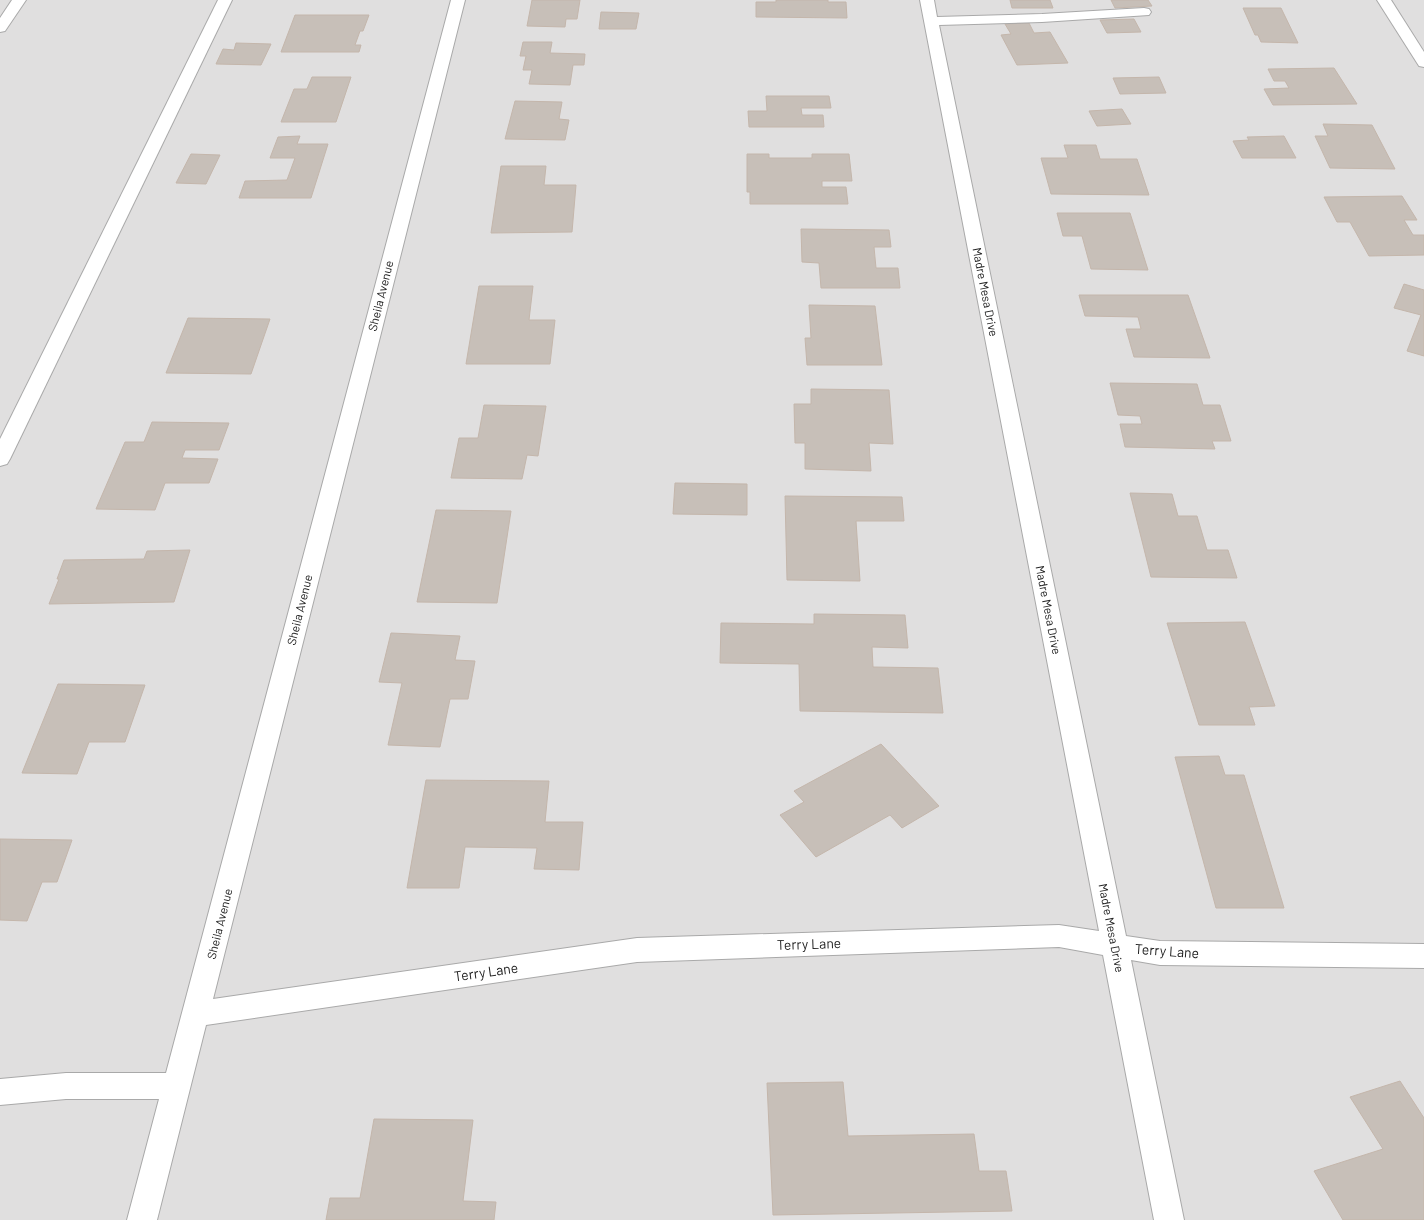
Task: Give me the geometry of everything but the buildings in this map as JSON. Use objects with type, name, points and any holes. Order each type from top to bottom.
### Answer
[{"type":"street","points":[[0,459],[225,0]]},
{"type":"street","name":"Sheila Avenue","points":[[142,1220],[178,1086],[458,0]]},
{"type":"street","name":"Madre Mesa Drive","points":[[926,0],[1169,1220]]},
{"type":"street","points":[[1384,0],[1424,63]]},
{"type":"street","points":[[0,4],[18,2]]},
{"type":"street","points":[[0,28],[18,2]]},
{"type":"street","points":[[931,21],[1042,18],[1144,12]]},
{"type":"street","points":[[0,422],[21,417]]},
{"type":"street","name":"Terry Lane","points":[[196,1014],[637,950],[1059,936],[1160,953],[1424,956]]},
{"type":"street","points":[[0,1092],[66,1086],[178,1086]]},
{"type":"shaded area","points":[[0,0],[1424,0],[1424,1220],[0,1220]]}]
